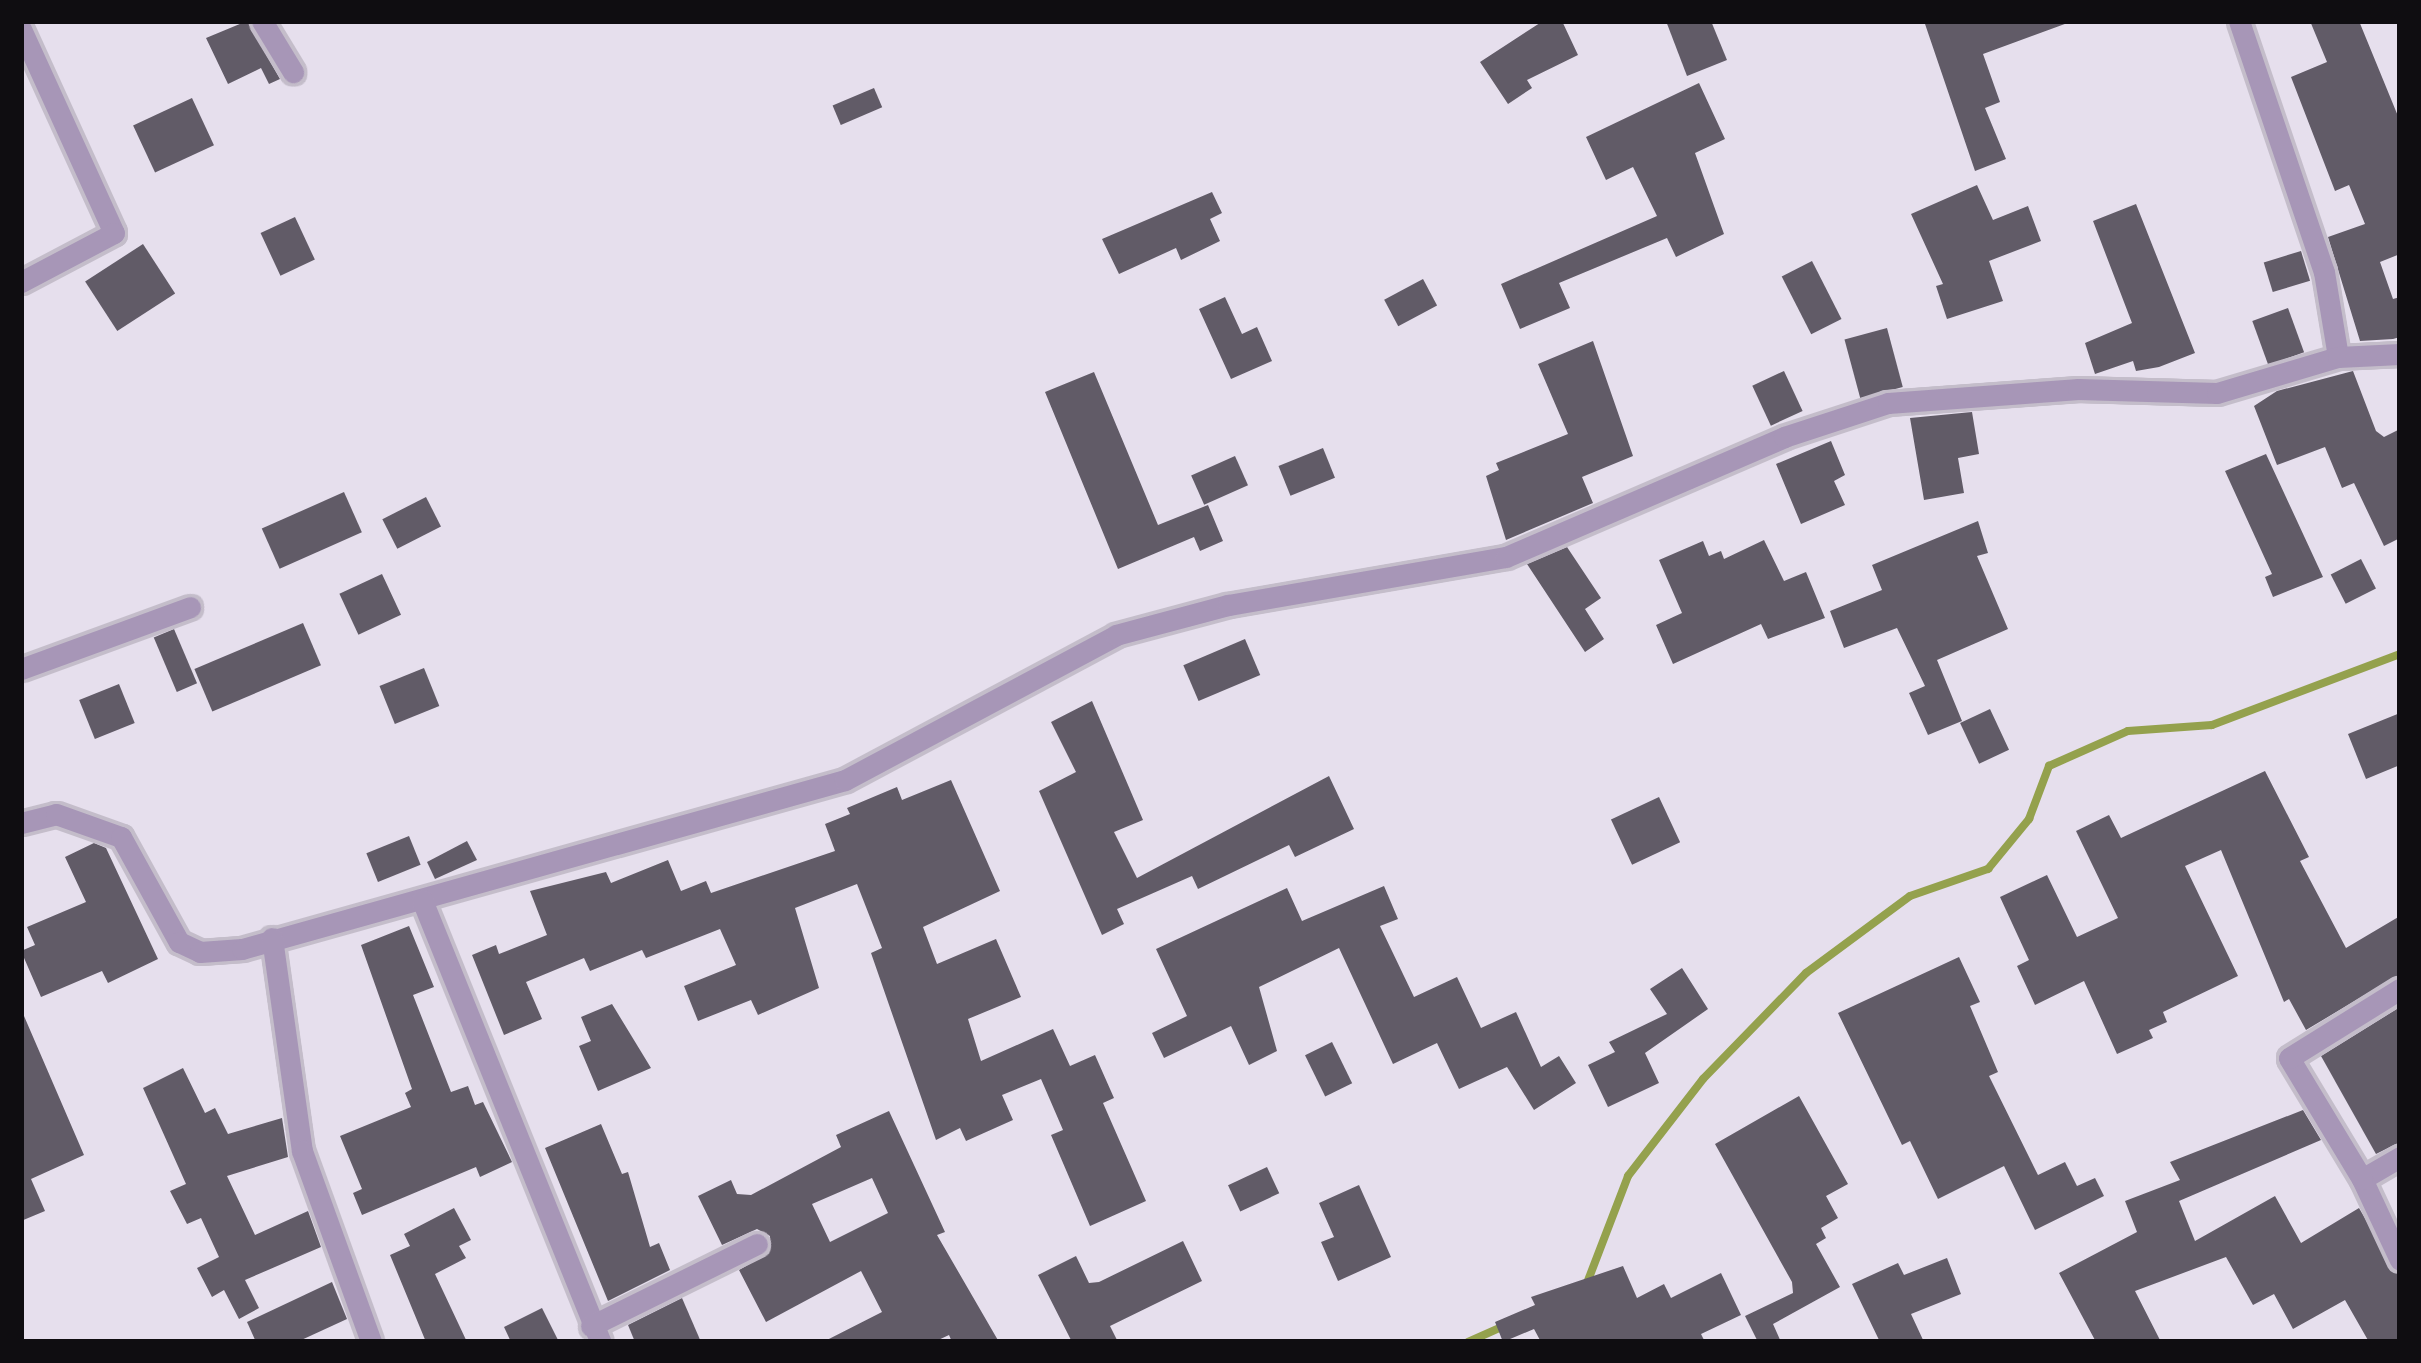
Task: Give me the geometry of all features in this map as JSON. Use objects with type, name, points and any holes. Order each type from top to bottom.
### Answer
[{"type":"street","points":[[262,21],[293,71]]},
{"type":"street","points":[[2240,21],[2324,272],[2338,357]]},
{"type":"street","points":[[21,29],[114,233],[21,282]]},
{"type":"street","points":[[21,823],[56,814],[121,837],[168,925],[200,952],[272,938],[845,780],[1116,635],[1228,605],[1506,556],[1784,436],[1888,403],[2078,389],[2217,393],[2338,357],[2400,354]]},
{"type":"street","points":[[21,669],[190,607]]},
{"type":"street","points":[[422,900],[596,1334],[758,1244]]},
{"type":"street","points":[[272,938],[302,1150],[371,1342]]},
{"type":"street","points":[[2400,988],[2289,1058],[2362,1179],[2400,1260]]},
{"type":"street","points":[[2362,1179],[2400,1157]]},
{"type":"building","points":[[247,21],[280,79],[269,84],[261,68],[228,84],[206,38]]},
{"type":"building","points":[[1543,21],[1562,21],[1578,55],[1527,80],[1532,88],[1508,104],[1480,62]]},
{"type":"building","points":[[1666,21],[1711,21],[1727,60],[1687,76]]},
{"type":"building","points":[[1924,21],[2073,21],[1983,54],[2000,102],[1985,108],[2006,159],[1975,171]]},
{"type":"building","points":[[2310,21],[2359,21],[2400,121],[2400,254],[2380,262],[2393,299],[2400,297],[2400,337],[2393,339],[2360,341],[2328,237],[2365,224],[2349,185],[2335,191],[2291,77],[2327,62]]},
{"type":"building","points":[[1699,83],[1725,139],[1695,153],[1724,234],[1676,257],[1667,238],[1559,283],[1570,308],[1520,329],[1501,284],[1657,216],[1633,167],[1606,180],[1586,137]]},
{"type":"building","points":[[874,88],[882,107],[841,125],[833,106]]},
{"type":"building","points":[[192,98],[214,145],[155,173],[133,125]]},
{"type":"building","points":[[1977,185],[1993,220],[2028,206],[2041,241],[1989,261],[2003,301],[1947,319],[1936,286],[1943,284],[1911,214]]},
{"type":"building","points":[[1212,192],[1222,213],[1210,219],[1220,241],[1181,260],[1176,248],[1119,274],[1102,239]]},
{"type":"building","points":[[2136,204],[2195,353],[2159,367],[2136,371],[2133,361],[2095,374],[2085,343],[2132,323],[2093,221]]},
{"type":"building","points":[[295,217],[315,260],[280,276],[261,233]]},
{"type":"building","points":[[143,244],[175,293],[117,331],[85,282]]},
{"type":"building","points":[[2301,251],[2310,281],[2273,292],[2264,262]]},
{"type":"building","points":[[1812,261],[1842,319],[1811,334],[1782,276]]},
{"type":"building","points":[[1423,279],[1437,305],[1398,326],[1384,300]]},
{"type":"building","points":[[1225,297],[1242,334],[1257,327],[1272,361],[1231,379],[1199,309]]},
{"type":"building","points":[[2288,308],[2304,352],[2268,365],[2252,321]]},
{"type":"building","points":[[1887,328],[1903,387],[1860,398],[1844,339]]},
{"type":"building","points":[[1593,341],[1633,456],[1582,477],[1593,503],[1506,540],[1486,476],[1499,470],[1496,463],[1568,434],[1538,364]]},
{"type":"building","points":[[1784,371],[1803,411],[1771,426],[1752,386]]},
{"type":"building","points":[[2353,371],[2376,431],[2384,437],[2400,429],[2400,538],[2384,546],[2354,483],[2342,488],[2325,447],[2277,465],[2254,406],[2277,391]]},
{"type":"building","points":[[1094,372],[1158,525],[1208,505],[1223,541],[1200,551],[1194,537],[1118,569],[1045,392]]},
{"type":"building","points":[[1972,412],[1979,454],[1958,458],[1964,493],[1924,500],[1910,418]]},
{"type":"building","points":[[1831,441],[1845,475],[1834,481],[1845,505],[1801,524],[1776,464]]},
{"type":"building","points":[[1323,448],[1335,478],[1290,496],[1278,466]]},
{"type":"building","points":[[2266,454],[2323,577],[2273,597],[2265,577],[2272,574],[2225,471]]},
{"type":"building","points":[[1235,456],[1248,485],[1204,505],[1191,476]]},
{"type":"building","points":[[344,492],[362,532],[280,569],[262,529]]},
{"type":"building","points":[[426,497],[441,526],[397,549],[382,519]]},
{"type":"building","points":[[1978,521],[1988,553],[1977,556],[2008,629],[1937,660],[1962,721],[1928,735],[1909,693],[1925,686],[1897,628],[1844,648],[1830,611],[1882,590],[1872,565]]},
{"type":"building","points":[[1764,540],[1784,581],[1806,572],[1825,618],[1768,639],[1761,624],[1673,664],[1656,625],[1682,613],[1659,560],[1703,541],[1709,556],[1721,551],[1724,559]]},
{"type":"building","points":[[1567,547],[1601,598],[1585,609],[1604,639],[1585,652],[1527,564]]},
{"type":"building","points":[[2361,559],[2376,588],[2346,604],[2331,574]]},
{"type":"building","points":[[382,574],[401,615],[358,635],[339,594]]},
{"type":"building","points":[[303,623],[321,665],[212,711],[194,669]]},
{"type":"building","points":[[174,629],[197,683],[177,692],[154,638]]},
{"type":"building","points":[[1245,639],[1260,675],[1199,701],[1183,665]]},
{"type":"building","points":[[424,668],[439,706],[395,724],[379,686]]},
{"type":"building","points":[[119,684],[135,723],[95,739],[79,700]]},
{"type":"building","points":[[1092,701],[1143,820],[1114,832],[1137,878],[1329,776],[1354,829],[1295,857],[1289,845],[1198,889],[1192,876],[1117,909],[1124,924],[1102,935],[1039,791],[1076,772],[1051,722]]},
{"type":"building","points":[[1990,709],[2009,750],[1979,764],[1960,723]]},
{"type":"building","points":[[2400,713],[2400,765],[2366,779],[2348,734]]},
{"type":"building","points":[[2265,771],[2309,857],[2300,861],[2346,948],[2400,916],[2400,974],[2306,1030],[2289,999],[2284,1002],[2221,850],[2185,866],[2238,976],[2163,1012],[2167,1022],[2149,1030],[2153,1038],[2117,1054],[2084,981],[2035,1005],[2017,966],[2029,960],[2000,897],[2047,875],[2077,937],[2118,918],[2076,831],[2109,815],[2121,838]]},
{"type":"building","points":[[951,780],[1000,891],[923,927],[937,964],[996,939],[1021,997],[968,1019],[981,1061],[1053,1029],[1070,1066],[1095,1055],[1114,1098],[1103,1103],[1146,1201],[1090,1226],[1051,1135],[1063,1130],[1041,1079],[1002,1095],[1013,1120],[966,1141],[960,1128],[936,1140],[871,953],[882,948],[857,884],[795,908],[819,988],[758,1015],[751,1000],[698,1021],[684,986],[736,965],[720,929],[646,958],[642,950],[590,971],[584,958],[526,982],[542,1019],[504,1035],[472,955],[496,945],[499,954],[547,935],[530,891],[606,872],[611,883],[668,860],[681,891],[706,881],[711,893],[835,851],[825,824],[850,814],[847,808],[897,787],[902,800]]},
{"type":"building","points":[[1659,797],[1680,842],[1632,865],[1611,819]]},
{"type":"building","points":[[409,836],[421,865],[378,882],[366,853]]},
{"type":"building","points":[[467,841],[477,860],[435,879],[427,862]]},
{"type":"building","points":[[94,843],[106,848],[158,959],[108,983],[102,971],[41,997],[21,951],[35,945],[27,927],[86,902],[65,857]]},
{"type":"building","points":[[1384,886],[1398,919],[1380,926],[1414,997],[1457,977],[1481,1028],[1516,1012],[1541,1067],[1559,1056],[1576,1083],[1534,1110],[1507,1067],[1459,1089],[1437,1043],[1393,1064],[1339,948],[1259,987],[1277,1051],[1249,1065],[1231,1026],[1164,1058],[1152,1033],[1187,1016],[1156,949],[1287,888],[1302,921]]},
{"type":"building","points":[[409,926],[434,987],[413,995],[451,1092],[468,1086],[475,1105],[483,1102],[512,1162],[480,1177],[476,1167],[362,1215],[353,1193],[362,1189],[340,1136],[411,1107],[405,1093],[412,1089],[361,945]]},
{"type":"building","points":[[1959,957],[1980,1002],[1970,1006],[1998,1072],[1989,1076],[2038,1175],[2065,1162],[2077,1186],[2095,1178],[2104,1196],[2035,1230],[2004,1166],[1938,1199],[1910,1141],[1902,1145],[1838,1013]]},
{"type":"building","points":[[1682,968],[1708,1009],[1645,1053],[1659,1083],[1608,1107],[1588,1065],[1615,1052],[1609,1042],[1667,1014],[1650,989]]},
{"type":"building","points":[[612,1004],[651,1068],[598,1091],[579,1046],[591,1041],[581,1017]]},
{"type":"building","points":[[2400,1007],[2400,1142],[2376,1154],[2321,1056]]},
{"type":"building","points":[[21,1009],[84,1155],[31,1179],[45,1211],[21,1221]]},
{"type":"building","points":[[1332,1042],[1352,1083],[1325,1096],[1305,1055]]},
{"type":"building","points":[[183,1068],[205,1113],[215,1108],[228,1134],[282,1118],[288,1157],[227,1176],[255,1235],[308,1211],[321,1247],[245,1280],[259,1308],[239,1319],[224,1290],[212,1297],[197,1268],[219,1257],[201,1218],[187,1224],[170,1191],[186,1184],[143,1088]]},
{"type":"building","points":[[1799,1096],[1848,1184],[1826,1196],[1838,1218],[1821,1228],[1826,1238],[1816,1244],[1840,1287],[1773,1324],[1781,1342],[1758,1342],[1745,1316],[1793,1293],[1792,1282],[1715,1144]]},
{"type":"building","points":[[2303,1110],[2321,1140],[2179,1201],[2195,1241],[2275,1196],[2301,1243],[2359,1208],[2400,1278],[2400,1342],[2369,1342],[2345,1300],[2293,1329],[2274,1294],[2253,1305],[2226,1257],[2135,1291],[2161,1342],[2096,1342],[2059,1273],[2137,1232],[2125,1201],[2180,1180],[2170,1162]]},
{"type":"building","points":[[889,1111],[945,1232],[937,1235],[999,1342],[952,1342],[949,1335],[934,1342],[823,1342],[882,1312],[861,1271],[766,1322],[739,1270],[769,1253],[770,1236],[757,1229],[722,1245],[698,1196],[731,1180],[737,1194],[751,1195],[841,1147],[836,1135]],"holes":[[[872,1178],[888,1213],[830,1242],[812,1204]]]},
{"type":"building","points":[[601,1124],[622,1174],[628,1172],[650,1247],[659,1243],[670,1270],[608,1301],[545,1148]]},
{"type":"building","points":[[1267,1167],[1279,1193],[1240,1211],[1228,1185]]},
{"type":"building","points":[[1359,1185],[1391,1257],[1338,1281],[1321,1242],[1334,1237],[1319,1203]]},
{"type":"building","points":[[454,1208],[471,1240],[459,1246],[466,1258],[435,1274],[467,1342],[426,1342],[390,1255],[410,1246],[404,1234]]},
{"type":"building","points":[[1183,1241],[1202,1281],[1110,1326],[1118,1342],[1072,1342],[1038,1275],[1076,1256],[1089,1283],[1099,1282]]},
{"type":"building","points":[[1947,1258],[1961,1294],[1911,1314],[1924,1342],[1880,1342],[1852,1284],[1898,1263],[1904,1275]]},
{"type":"building","points":[[1623,1266],[1637,1298],[1664,1284],[1671,1298],[1721,1273],[1741,1315],[1701,1334],[1705,1342],[1541,1342],[1534,1329],[1503,1342],[1495,1322],[1535,1305],[1531,1297]]},
{"type":"building","points":[[332,1282],[347,1319],[297,1342],[256,1342],[247,1322]]},
{"type":"building","points":[[682,1298],[701,1342],[635,1342],[628,1325]]},
{"type":"building","points":[[542,1308],[559,1342],[511,1342],[504,1327]]},
{"type":"waterway","points":[[1587,1283],[1628,1176],[1703,1079],[1806,973],[1910,896],[1988,869],[2029,819],[2049,766],[2128,731],[2212,725],[2400,654]]},
{"type":"waterway","points":[[1468,1342],[1506,1325]]}]
